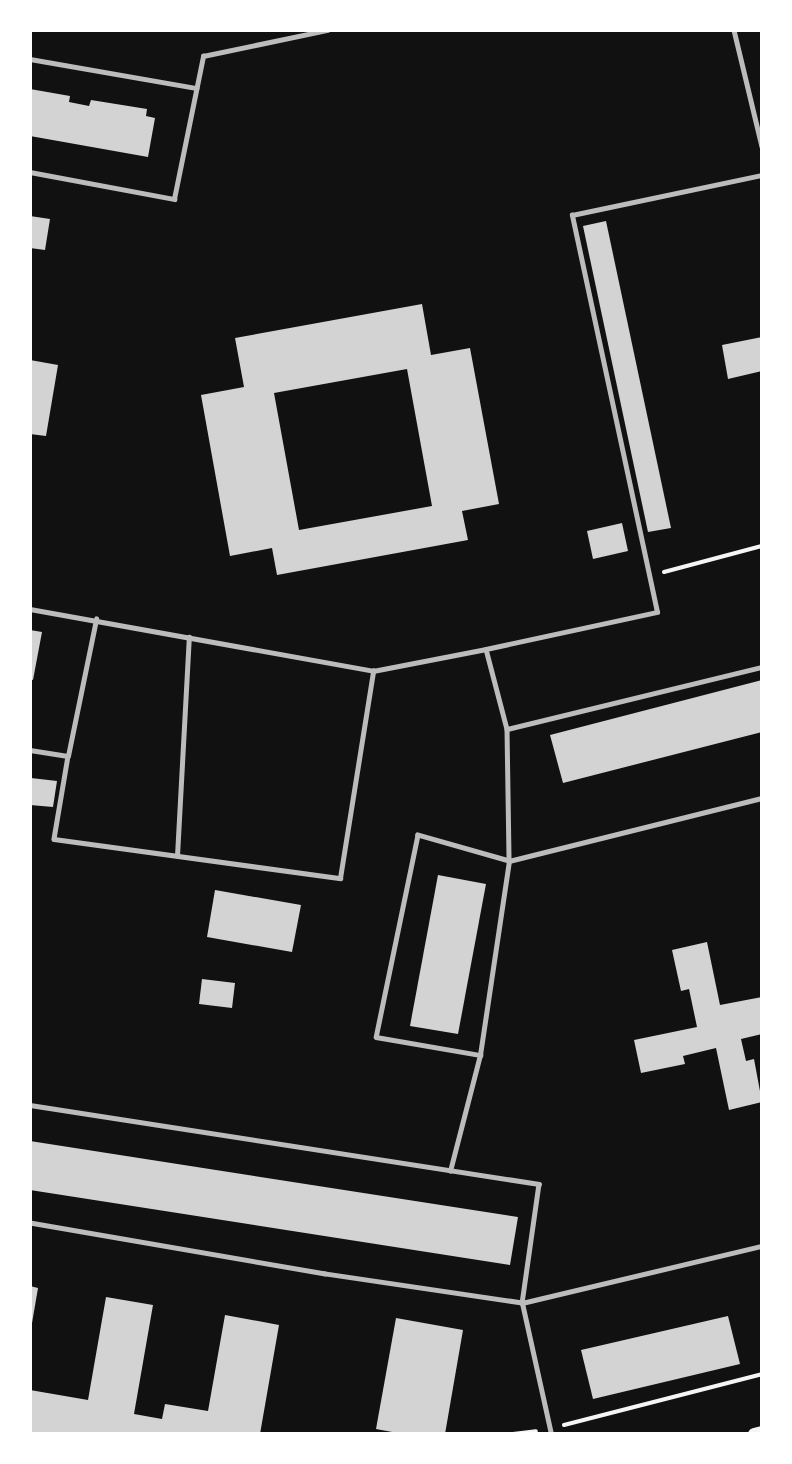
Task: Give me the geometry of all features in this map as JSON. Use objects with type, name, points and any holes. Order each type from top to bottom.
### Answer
[{"type":"main road","points":[[754,1434],[762,1432]]},
{"type":"lane","points":[[30,172],[174,199],[203,56],[327,30]]},
{"type":"lane","points":[[735,30],[762,147]]},
{"type":"lane","points":[[30,59],[196,88]]},
{"type":"lane","points":[[30,609],[96,619],[373,671],[657,612],[572,215],[762,175]]},
{"type":"lane","points":[[96,619],[68,756],[54,839],[340,878],[373,671]]},
{"type":"lane","points":[[177,856],[189,637]]},
{"type":"lane","points":[[450,1171],[480,1055],[509,861],[507,729],[486,649]]},
{"type":"lane","points":[[507,729],[762,667]]},
{"type":"lane","points":[[30,750],[68,756]]},
{"type":"lane","points":[[480,1055],[376,1037],[418,835],[509,861],[762,798]]},
{"type":"lane","points":[[30,1106],[539,1184],[522,1304],[550,1431]]},
{"type":"lane","points":[[30,1223],[326,1274],[522,1304],[762,1246]]},
{"type":"path","points":[[649,575],[762,546]]},
{"type":"path","points":[[513,1434],[550,1431],[762,1374]]},
{"type":"building","points":[[30,89],[70,96],[69,102],[89,106],[91,100],[147,109],[146,116],[155,118],[148,157],[30,136]]},
{"type":"building","points":[[30,216],[50,219],[45,250],[30,248]]},
{"type":"building","points":[[606,221],[671,528],[648,532],[583,226]]},
{"type":"building","points":[[422,304],[431,355],[470,348],[499,504],[462,511],[468,540],[277,575],[272,548],[230,556],[201,395],[244,387],[235,338]],"holes":[[[407,369],[432,506],[299,530],[274,393]]]},
{"type":"building","points":[[762,337],[762,371],[728,379],[722,345]]},
{"type":"building","points":[[30,360],[58,365],[46,436],[30,434]]},
{"type":"building","points":[[622,523],[628,551],[593,559],[587,531]]},
{"type":"building","points":[[30,630],[42,632],[33,680],[30,679]]},
{"type":"building","points":[[762,680],[762,732],[563,783],[550,735]]},
{"type":"building","points":[[31,778],[57,781],[53,807],[30,805]]},
{"type":"building","points":[[438,875],[486,884],[458,1034],[410,1026]]},
{"type":"building","points":[[215,890],[301,905],[292,952],[207,937]]},
{"type":"building","points":[[707,942],[720,1005],[762,997],[762,1034],[741,1039],[746,1061],[754,1059],[762,1102],[729,1110],[716,1048],[683,1056],[685,1064],[641,1073],[634,1040],[697,1027],[689,989],[681,991],[672,950]]},
{"type":"building","points":[[202,979],[235,983],[232,1008],[199,1004]]},
{"type":"building","points":[[30,1141],[518,1217],[510,1265],[30,1190]]},
{"type":"building","points":[[30,1286],[38,1288],[31,1329],[30,1329]]},
{"type":"building","points":[[106,1297],[153,1305],[134,1414],[162,1419],[165,1404],[208,1411],[225,1315],[279,1325],[260,1434],[30,1434],[30,1390],[88,1400]]},
{"type":"building","points":[[728,1316],[740,1364],[593,1399],[581,1350]]},
{"type":"building","points":[[396,1318],[463,1330],[445,1434],[403,1434],[376,1429]]}]
